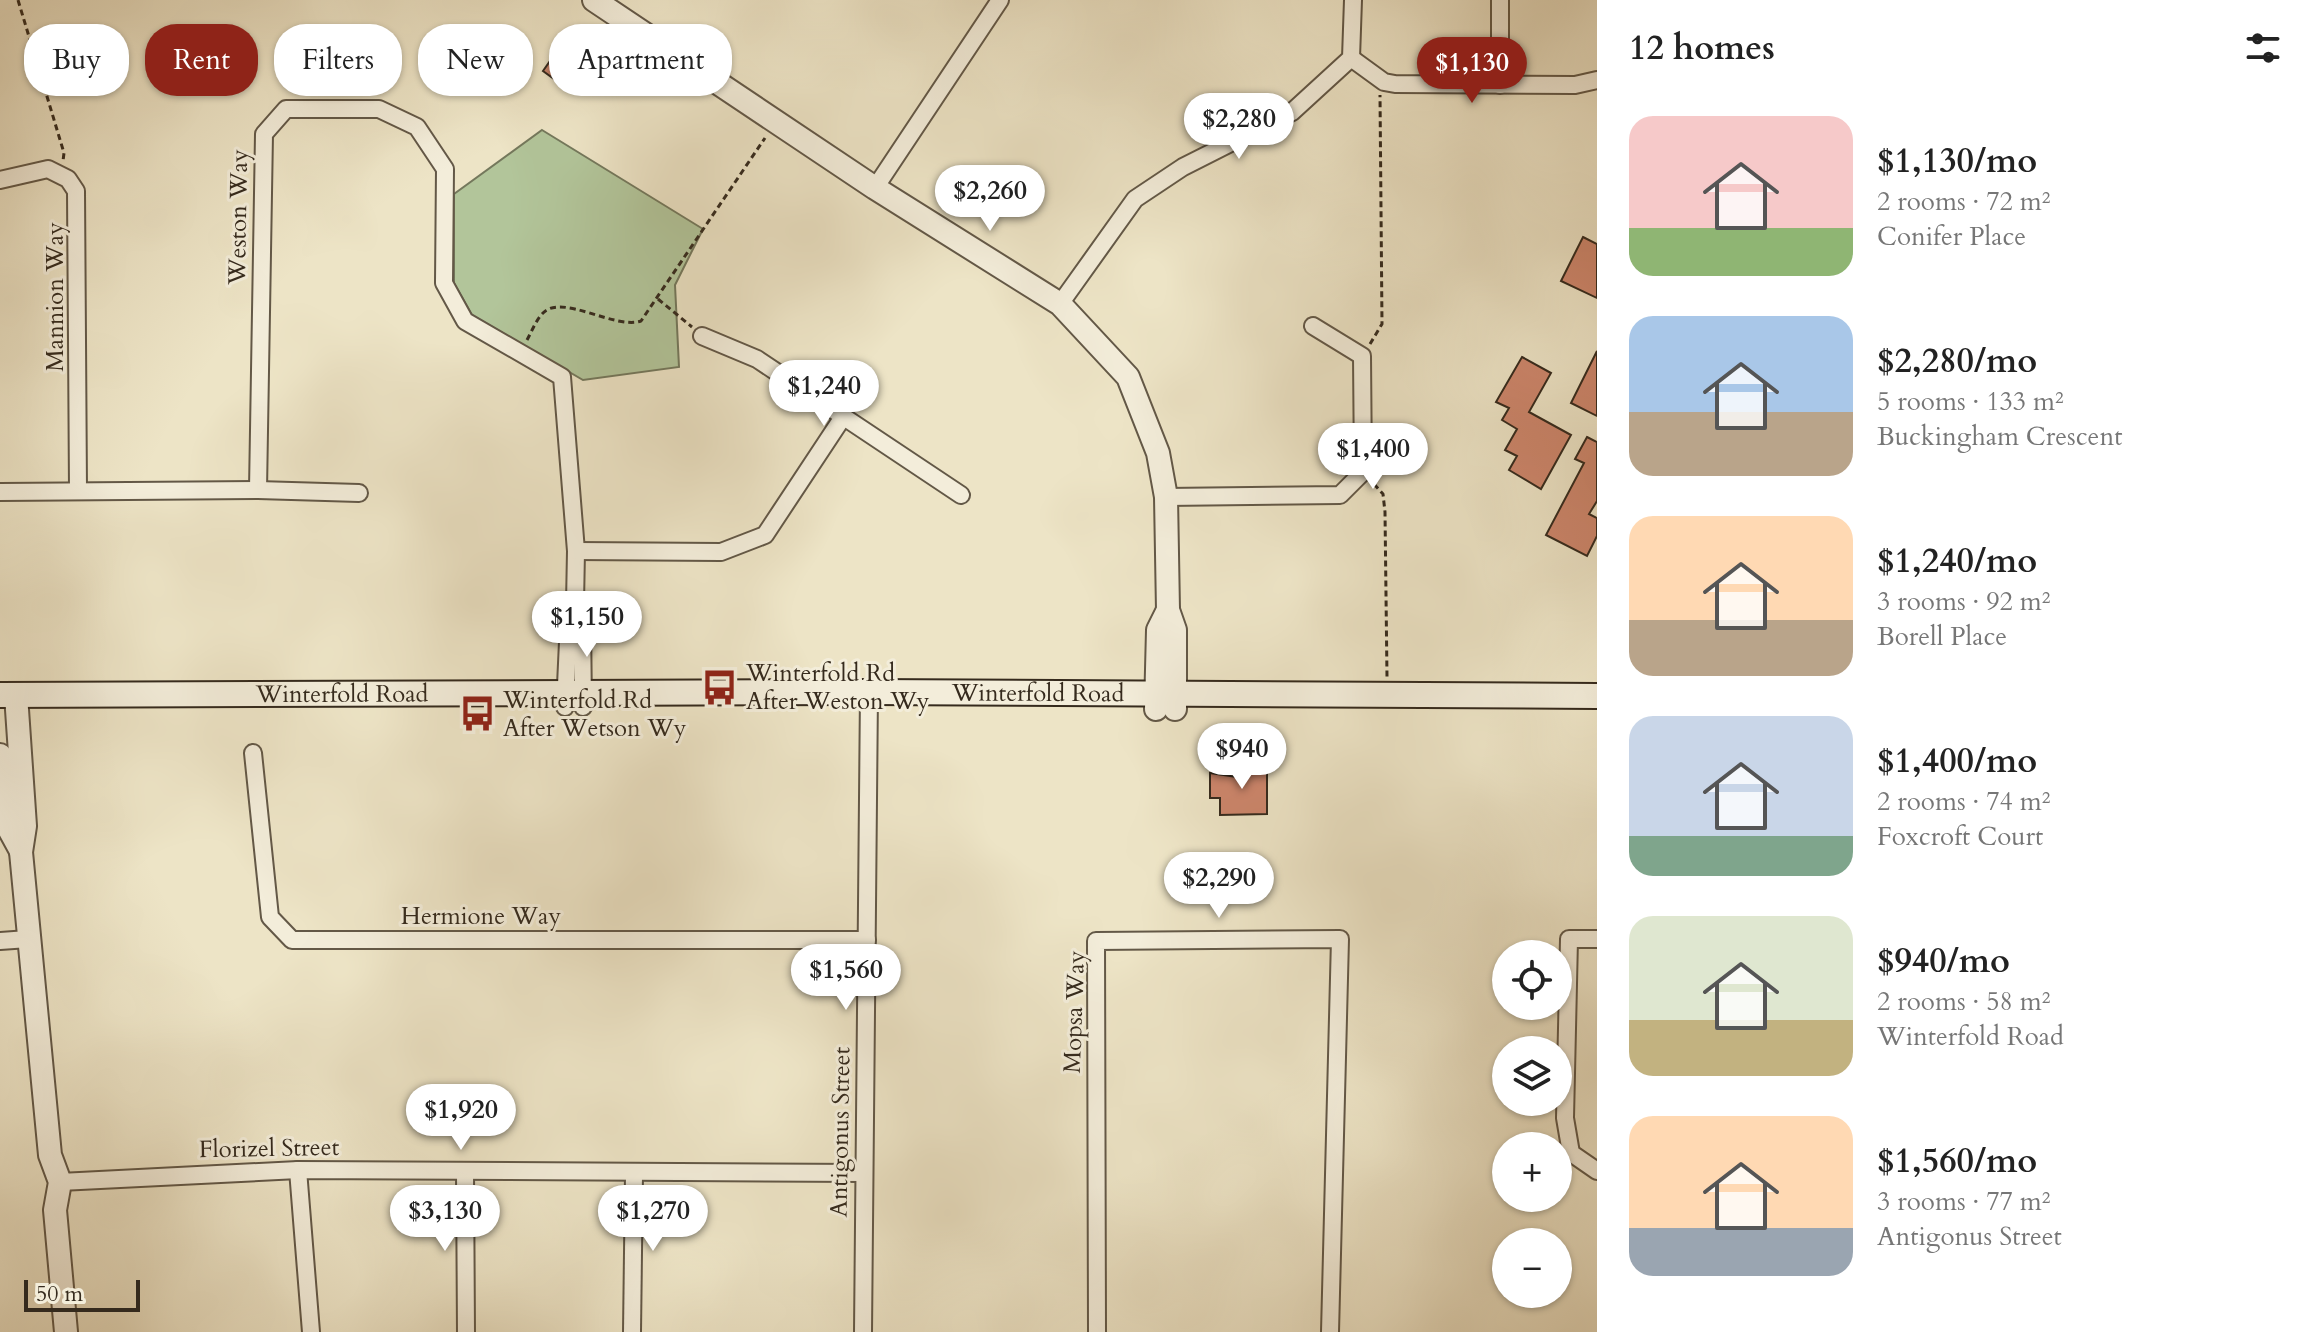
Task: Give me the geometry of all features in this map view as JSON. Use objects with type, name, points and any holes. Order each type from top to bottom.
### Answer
[{"type":"main road","name":"Winterfold Road","points":[[1165,701],[1597,696]]},
{"type":"main road","name":"Winterfold Road","points":[[8,702],[1165,701],[1597,709]]},
{"type":"street","points":[[875,188],[1000,0]]},
{"type":"street","points":[[1060,304],[1135,199],[1183,167],[1292,112],[1351,58],[1353,0]]},
{"type":"street","points":[[1500,0],[1500,85]]},
{"type":"street","points":[[606,3],[875,188],[1060,304],[1128,377],[1158,453],[1166,497],[1168,610],[1158,630],[1165,701]]},
{"type":"street","points":[[1351,58],[1384,82],[1395,84],[1575,85],[1597,80]]},
{"type":"street","name":"Weston Way","points":[[258,490],[264,134],[286,109],[379,109],[417,127],[445,169],[444,283],[465,321],[521,350],[562,377],[576,551],[575,603],[569,620],[574,701]]},
{"type":"street","points":[[0,180],[34,170],[59,172]]},
{"type":"street","name":"Mannion Way","points":[[59,172],[76,191],[79,206],[78,490]]},
{"type":"street","points":[[1166,497],[1340,495],[1363,472],[1362,358],[1313,326]]},
{"type":"street","points":[[702,336],[757,359],[961,495]]},
{"type":"street","points":[[576,551],[721,552],[765,535],[843,417]]},
{"type":"street","points":[[0,492],[258,490],[359,493]]},
{"type":"street","name":"Antigonus Street","points":[[863,1332],[870,700]]},
{"type":"street","points":[[8,702],[25,826],[21,852],[50,1155],[60,1182],[55,1210],[66,1332]]},
{"type":"street","name":"Hermione Way","points":[[253,753],[270,917],[292,940],[867,940]]},
{"type":"street","points":[[0,755],[9,829],[21,852]]},
{"type":"street","points":[[0,941],[28,939]]},
{"type":"street","name":"Mopsa Way","points":[[1097,1332],[1096,941],[1340,939],[1330,1332]]},
{"type":"street","points":[[1597,939],[1569,939],[1565,1118],[1571,1153],[1597,1171]]},
{"type":"street","points":[[298,1170],[311,1332]]},
{"type":"street","name":"Florizel Street","points":[[60,1182],[298,1170],[864,1173]]},
{"type":"street","points":[[465,1172],[466,1332]]},
{"type":"street","points":[[632,1332],[634,1174]]},
{"type":"path","points":[[18,0],[64,153],[59,172]]},
{"type":"path","points":[[1362,358],[1382,324],[1380,88]]},
{"type":"path","points":[[521,350],[542,314],[549,308],[562,307],[630,325],[641,321],[765,138],[773,119]]},
{"type":"path","points":[[658,299],[702,336]]},
{"type":"path","points":[[1363,472],[1383,494],[1387,697]]},
{"type":"green space","points":[[542,130],[703,229],[675,285],[679,367],[583,380],[472,315],[454,283],[454,194]]},
{"type":"building","points":[[1583,237],[1597,244],[1597,298],[1561,281]]},
{"type":"building","points":[[1597,351],[1597,416],[1571,403]]},
{"type":"building","points":[[1522,357],[1551,373],[1529,412],[1571,435],[1541,489],[1509,470],[1517,456],[1505,450],[1517,429],[1502,420],[1509,408],[1496,402]]},
{"type":"building","points":[[1587,437],[1597,442],[1597,501],[1589,514],[1597,518],[1597,536],[1587,556],[1546,535],[1584,463],[1575,459]]},
{"type":"building","points":[[1244,764],[1267,764],[1267,814],[1220,815],[1220,798],[1210,798],[1210,773],[1244,778]]},
{"type":"place","name":"Winterfold Rd After Weston Wy","points":[[720,687]]},
{"type":"place","name":"Winterfold Rd After Wetson Wy","points":[[477,714]]}]
